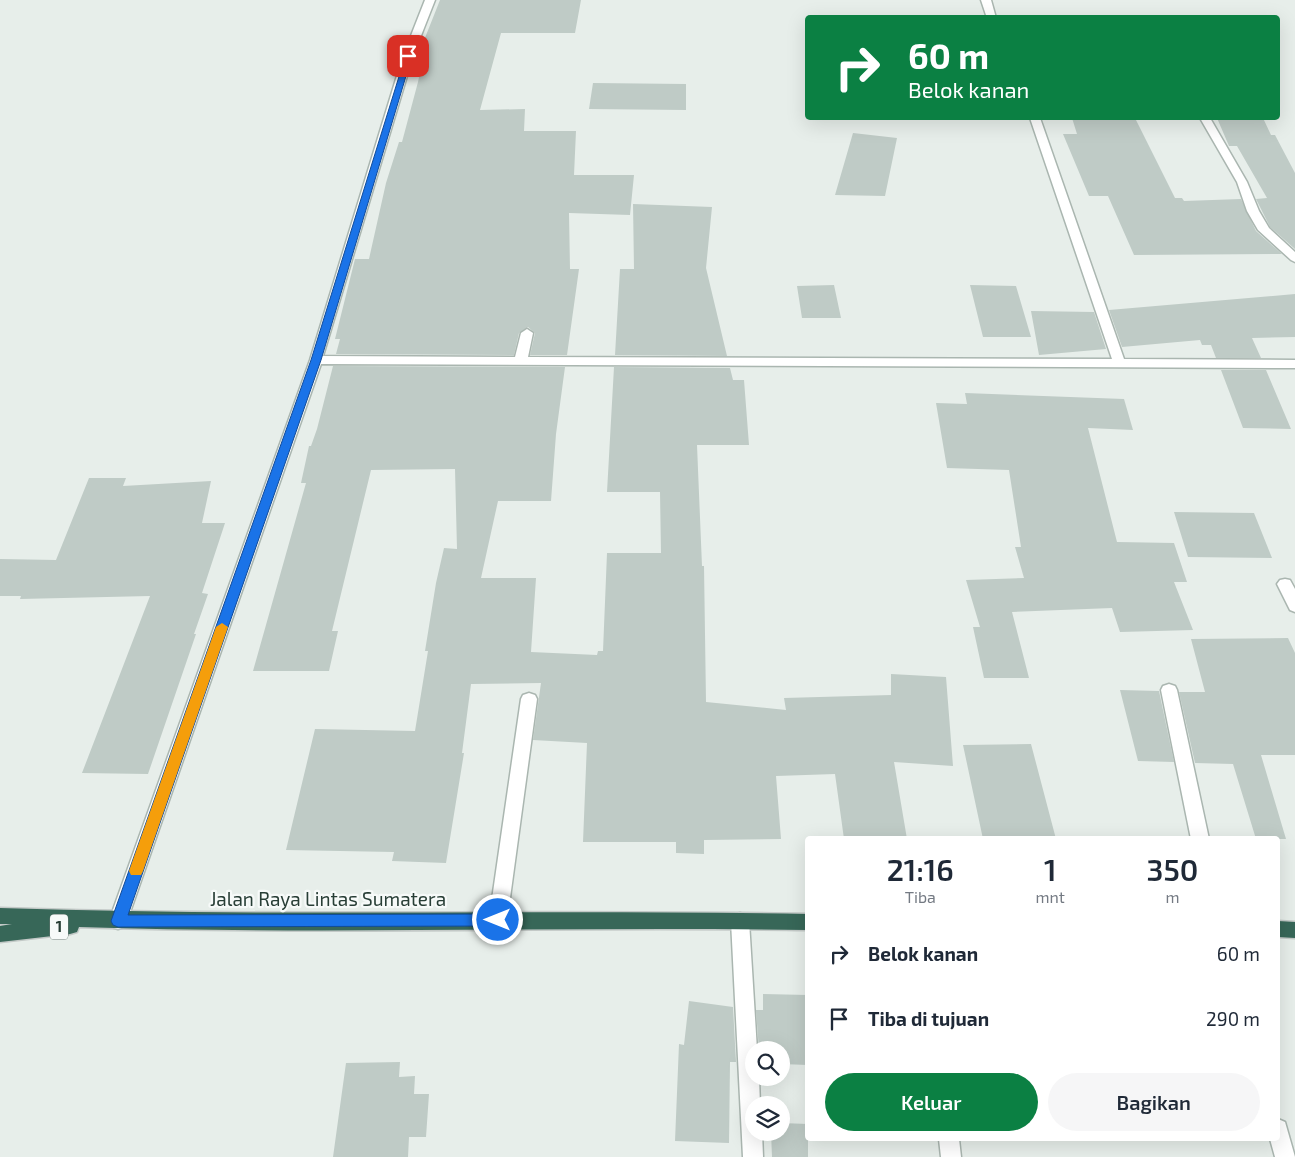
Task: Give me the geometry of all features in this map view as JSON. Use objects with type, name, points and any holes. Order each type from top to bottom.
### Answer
[{"type":"highway","name":"Jalan Raya Lintas Sumatera","points":[[0,916],[118,921],[498,920],[805,922]]},
{"type":"highway","name":"Jalan Raya Lintas Sumatera","points":[[0,934],[118,921]]},
{"type":"highway","points":[[1280,929],[1295,930]]},
{"type":"street","points":[[118,921],[316,360],[408,56],[430,0]]},
{"type":"street","points":[[986,0],[991,15]]},
{"type":"street","points":[[1036,120],[1120,365]]},
{"type":"street","points":[[1206,120],[1242,182],[1253,211],[1264,230],[1293,255]]},
{"type":"street","points":[[521,360],[527,333]]},
{"type":"street","points":[[316,360],[1120,365],[1295,364]]},
{"type":"street","points":[[1285,584],[1295,606]]},
{"type":"street","points":[[1169,690],[1199,836]]},
{"type":"street","points":[[498,920],[529,699]]},
{"type":"street","points":[[740,921],[753,1157]]},
{"type":"street","points":[[1280,1137],[1286,1157]]},
{"type":"street","points":[[949,1141],[952,1157]]},
{"type":"building","points":[[440,0],[581,0],[575,33],[501,33],[480,110],[525,109],[524,131],[576,131],[574,175],[634,175],[630,215],[569,213],[570,269],[579,269],[567,355],[530,355],[535,333],[528,327],[519,333],[514,355],[336,354],[340,339],[335,339],[355,259],[369,259],[386,183],[399,142],[402,142],[418,82],[423,58],[417,58]]},
{"type":"building","points":[[593,83],[686,84],[686,110],[589,109]]},
{"type":"building","points":[[1073,120],[1136,120],[1175,198],[1182,198],[1184,201],[1241,199],[1256,231],[1282,254],[1134,255],[1108,196],[1089,196],[1063,134],[1077,134]]},
{"type":"building","points":[[1218,120],[1264,120],[1271,135],[1275,135],[1295,173],[1295,249],[1270,227],[1256,199],[1267,198],[1237,146],[1229,146]]},
{"type":"building","points":[[853,133],[897,138],[885,196],[835,195]]},
{"type":"building","points":[[633,204],[712,207],[706,268],[727,356],[615,355],[620,269],[634,269]]},
{"type":"building","points":[[834,285],[841,318],[802,318],[797,286]]},
{"type":"building","points":[[970,285],[1016,286],[1031,337],[983,337]]},
{"type":"building","points":[[1295,294],[1295,337],[1252,338],[1261,358],[1216,358],[1211,345],[1202,345],[1200,340],[1122,347],[1109,310]]},
{"type":"building","points":[[1031,311],[1094,312],[1106,349],[1039,355]]},
{"type":"building","points":[[333,366],[565,367],[556,434],[551,501],[498,501],[481,578],[536,578],[531,652],[597,655],[598,651],[603,651],[607,553],[661,553],[660,492],[607,492],[614,367],[730,368],[733,380],[744,380],[749,445],[697,445],[702,566],[704,566],[706,702],[786,710],[784,698],[891,695],[891,674],[946,677],[953,766],[894,762],[906,836],[844,836],[835,774],[776,776],[781,839],[704,840],[704,854],[676,853],[676,842],[583,842],[587,743],[533,740],[541,683],[471,684],[462,753],[464,753],[446,863],[392,861],[394,852],[286,850],[315,729],[415,731],[428,651],[425,651],[436,583],[444,548],[457,549],[455,469],[371,470],[332,631],[338,631],[329,671],[253,671],[306,483],[301,483],[309,446],[311,446]]},
{"type":"building","points":[[1221,370],[1266,370],[1291,429],[1243,428]]},
{"type":"building","points":[[965,393],[1124,399],[1133,430],[1088,428],[1117,542],[1174,543],[1187,582],[1174,582],[1193,630],[1120,632],[1112,608],[1012,612],[1029,678],[984,678],[973,627],[980,627],[966,580],[1024,578],[1015,547],[1021,547],[1009,470],[947,468],[936,403],[967,404]]},
{"type":"building","points":[[89,478],[126,478],[123,486],[211,481],[202,523],[225,523],[202,593],[208,594],[194,634],[196,634],[148,774],[82,773],[150,596],[20,599],[21,596],[0,596],[0,559],[56,560]]},
{"type":"building","points":[[1174,512],[1254,513],[1272,558],[1188,557]]},
{"type":"building","points":[[1288,638],[1295,653],[1295,755],[1261,755],[1286,839],[1280,839],[1280,836],[1255,836],[1233,764],[1195,763],[1179,692],[1205,692],[1191,639]]},
{"type":"building","points":[[1120,690],[1159,691],[1174,762],[1138,761]]},
{"type":"building","points":[[1031,744],[1055,836],[982,836],[963,745]]},
{"type":"building","points":[[763,994],[805,995],[805,1065],[790,1064],[790,1041],[758,1041],[756,1010],[763,1010]]},
{"type":"building","points":[[689,1001],[733,1007],[736,1062],[730,1062],[729,1143],[675,1141],[679,1044],[684,1045]]},
{"type":"building","points":[[400,1062],[399,1077],[415,1076],[414,1094],[429,1094],[426,1137],[409,1137],[408,1157],[333,1157],[346,1063]]},
{"type":"building","points":[[790,1123],[805,1124],[805,1141],[808,1141],[808,1157],[772,1157],[771,1141],[790,1141]]},
{"type":"slow traffic","points":[[136,871],[222,627]]},
{"type":"route","points":[[408,56],[316,360],[118,921],[498,920]]}]
